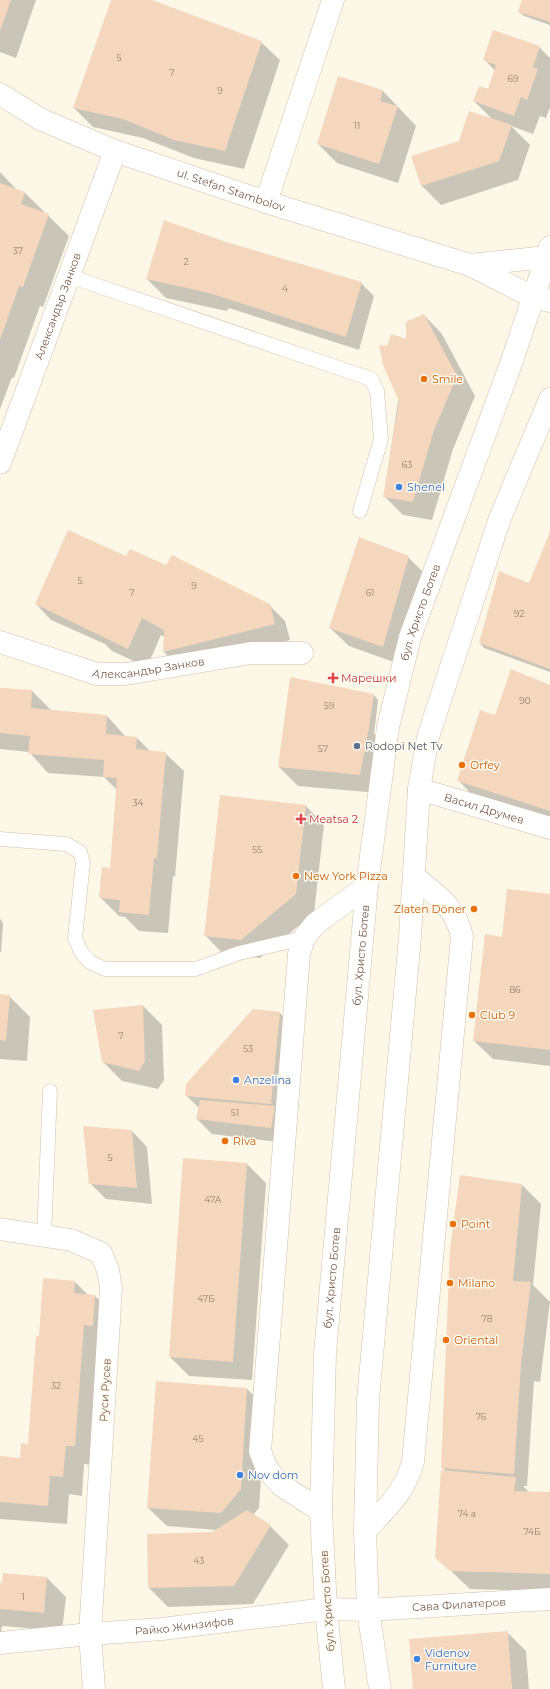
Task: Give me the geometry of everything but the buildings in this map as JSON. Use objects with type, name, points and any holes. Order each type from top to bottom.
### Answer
[{"type":"street","points":[[266,202],[331,0]]},
{"type":"street","name":"ul. Stefan Stambolov","points":[[0,94],[40,119],[115,151],[266,202],[470,266],[541,299]]},
{"type":"street","name":"Александър Занков","points":[[0,463],[115,151]]},
{"type":"street","name":"ul. Stefan Stambolov","points":[[470,266],[549,254]]},
{"type":"street","name":"бул. Христо Ботев","points":[[334,1689],[326,1609],[321,1511],[325,1353],[367,886],[388,727],[410,637],[512,361],[541,299],[549,254]]},
{"type":"street","points":[[380,1689],[368,1610],[365,1531],[368,1400],[415,877],[419,789],[428,737],[500,518],[550,399]]},
{"type":"street","name":"Александър Занков","points":[[0,642],[97,674],[126,674],[251,653],[302,653]]},
{"type":"street","name":"Васил Друмев","points":[[419,789],[550,828]]},
{"type":"street","points":[[365,1531],[400,1493],[409,1478],[413,1462],[462,937],[459,922],[451,908],[415,877]]},
{"type":"street","points":[[321,1511],[281,1485],[267,1469],[260,1451],[299,954],[304,938],[315,924],[367,886]]},
{"type":"street","name":"Руси Русев","points":[[0,1229],[71,1240],[101,1253],[108,1270],[111,1288],[90,1634]]},
{"type":"street","name":"Сава Филатеров","points":[[368,1610],[550,1599]]},
{"type":"street","name":"Райко Жинзифов","points":[[0,1643],[90,1634],[162,1629],[326,1609],[368,1610]]},
{"type":"street","points":[[90,1634],[94,1689]]},
{"type":"lane","points":[[69,276],[371,379],[377,391],[381,439],[360,511]]},
{"type":"lane","points":[[0,838],[66,844],[80,852],[83,863],[75,938],[81,952],[90,962],[105,969],[196,969],[239,953],[304,938]]},
{"type":"lane","points":[[44,1236],[50,1091]]},
{"type":"place","name":"Smile","points":[[424,379]]},
{"type":"place","name":"Shenel","points":[[399,487]]},
{"type":"place","name":"Марешки","points":[[333,678]]},
{"type":"place","name":"Rodopi Net Tv","points":[[357,746]]},
{"type":"place","name":"Orfey","points":[[462,765]]},
{"type":"place","name":"Meatsa 2","points":[[301,819]]},
{"type":"place","name":"New York Pizza","points":[[296,876]]},
{"type":"place","name":"Zlaten Döner","points":[[474,909]]},
{"type":"place","name":"Club 9","points":[[472,1015]]},
{"type":"place","name":"Anzelina","points":[[236,1080]]},
{"type":"place","name":"Riva","points":[[225,1141]]},
{"type":"place","name":"Point","points":[[453,1224]]},
{"type":"place","name":"Milano","points":[[450,1283]]},
{"type":"place","name":"Oriental","points":[[446,1340]]},
{"type":"place","name":"Nov dom","points":[[240,1475]]},
{"type":"place","name":"Videnov Furniture","points":[[417,1659]]}]
